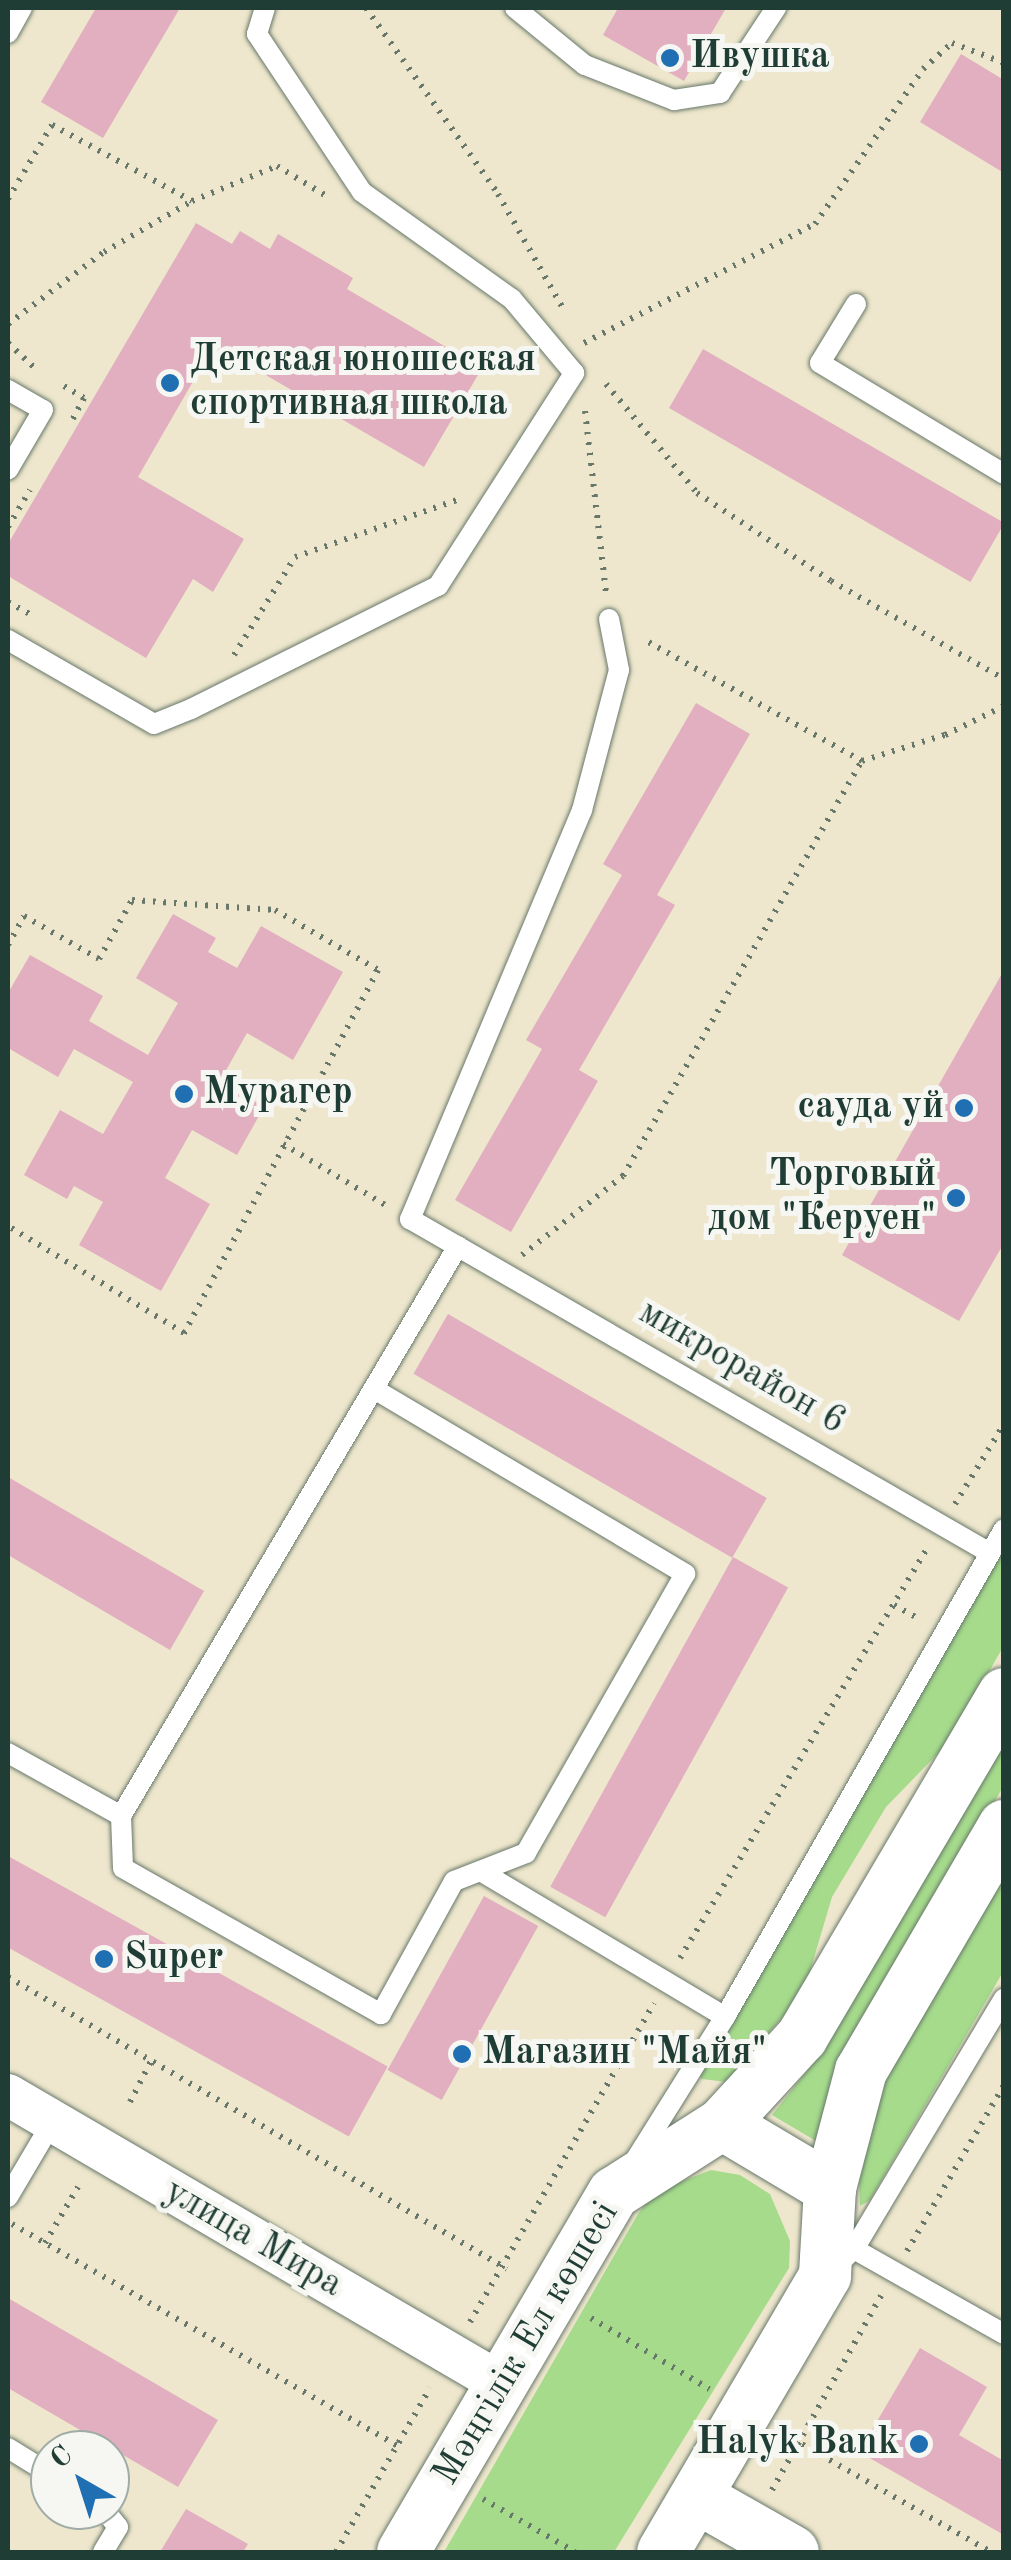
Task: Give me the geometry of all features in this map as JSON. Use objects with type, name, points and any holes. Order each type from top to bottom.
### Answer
[{"type":"street","name":"Мәңгілік Ел көшесі","points":[[404,2552],[614,2193],[722,2124],[802,2037],[1004,1694]]},
{"type":"street","points":[[663,2552],[840,2262],[830,2188],[861,2071],[1004,1826]]},
{"type":"street","name":"улица Мира","points":[[8,2095],[500,2383]]},
{"type":"street","points":[[722,2124],[830,2188]]},
{"type":"street","points":[[698,2498],[772,2540]]},
{"type":"lane","points":[[8,33],[22,8]]},
{"type":"lane","points":[[8,640],[154,724],[190,709],[438,586],[574,372],[512,299],[362,192],[256,34],[266,8]]},
{"type":"lane","points":[[515,8],[585,65],[674,100],[720,93],[776,8]]},
{"type":"lane","points":[[856,304],[820,364],[1004,474]]},
{"type":"lane","points":[[8,390],[42,410],[8,470]]},
{"type":"lane","points":[[410,1219],[582,810],[618,670],[609,619]]},
{"type":"lane","name":"микрорайон 6","points":[[410,1219],[990,1553]]},
{"type":"lane","points":[[374,1389],[685,1574],[526,1853],[454,1882],[381,2014],[123,1868],[121,1816],[458,1246]]},
{"type":"lane","points":[[614,2193],[725,2017],[1004,1529]]},
{"type":"lane","points":[[8,1753],[121,1816]]},
{"type":"lane","points":[[482,1872],[725,2017]]},
{"type":"lane","points":[[1004,1998],[840,2262],[894,2272],[1004,2334]]},
{"type":"lane","points":[[8,2197],[53,2121]]},
{"type":"lane","points":[[8,2448],[30,2462]]},
{"type":"lane","points":[[103,2552],[116,2530]]},
{"type":"path","points":[[583,344],[815,224],[922,69],[952,42],[1004,63]]},
{"type":"path","points":[[8,200],[52,125],[192,200]]},
{"type":"path","points":[[8,324],[104,252],[192,200],[277,166],[335,201]]},
{"type":"path","points":[[606,384],[697,493],[831,581],[1004,679]]},
{"type":"path","points":[[233,658],[295,557],[475,494]]},
{"type":"path","points":[[8,602],[40,620]]},
{"type":"path","points":[[862,761],[945,736],[1004,706]]},
{"type":"path","points":[[8,945],[24,916],[98,959],[132,900],[258,908],[275,910],[378,970],[184,1334],[8,1226]]},
{"type":"path","points":[[283,1144],[410,1219]]},
{"type":"path","points":[[8,1977],[991,2552]]},
{"type":"path","points":[[130,2102],[152,2061]]},
{"type":"path","points":[[772,2540],[798,2441],[1004,2085]]},
{"type":"path","points":[[45,2243],[78,2186]]},
{"type":"path","points":[[8,2221],[397,2445]]},
{"type":"path","points":[[478,2496],[575,2552]]},
{"type":"green space","points":[[1003,1541],[1003,1647],[949,1742],[886,1807],[832,1897],[808,1978],[785,2014],[727,2082],[702,2079],[696,2073]]},
{"type":"green space","points":[[1003,1744],[1003,1787],[868,2018],[821,2144],[772,2115],[818,2057]]},
{"type":"green space","points":[[1003,1867],[1003,1972],[870,2200],[860,2206],[858,2154],[887,2068]]},
{"type":"green space","points":[[711,2170],[740,2175],[770,2194],[790,2241],[789,2268],[614,2552],[444,2552],[638,2214],[654,2192]]},
{"type":"building","points":[[96,8],[180,8],[103,138],[41,102]]},
{"type":"building","name":"Ивушка","points":[[618,8],[726,8],[684,81],[603,35]]},
{"type":"building","points":[[961,54],[1004,80],[1004,173],[920,122]]},
{"type":"building","points":[[196,223],[232,244],[240,231],[270,249],[278,234],[353,278],[347,289],[482,368],[424,467],[214,345],[138,477],[244,539],[213,592],[193,579],[146,658],[8,576],[8,544]]},
{"type":"building","points":[[703,349],[1004,523],[970,582],[669,408]]},
{"type":"building","points":[[696,703],[750,734],[657,895],[675,905],[579,1070],[598,1081],[511,1232],[455,1200],[542,1049],[526,1040],[622,875],[603,864]]},
{"type":"building","name":"Мурагер","points":[[173,914],[216,938],[208,952],[237,968],[261,926],[343,972],[293,1060],[247,1033],[220,1081],[264,1107],[237,1155],[192,1130],[165,1178],[210,1204],[161,1291],[79,1245],[103,1202],[74,1186],[67,1199],[24,1175],[60,1110],[103,1134],[133,1082],[74,1049],[58,1077],[8,1048],[8,993],[30,955],[103,996],[89,1021],[148,1055],[178,1003],[136,978]]},
{"type":"building","name":"сауда уй","points":[[1004,970],[1004,1243],[959,1321],[842,1255]]},
{"type":"building","points":[[448,1314],[767,1498],[732,1558],[414,1374]]},
{"type":"building","points":[[8,1477],[204,1591],[170,1650],[8,1555]]},
{"type":"building","points":[[733,1557],[788,1588],[605,1917],[550,1887]]},
{"type":"building","points":[[8,1856],[388,2066],[349,2136],[8,1947]]},
{"type":"building","points":[[484,1896],[538,1926],[442,2100],[388,2070]]},
{"type":"building","points":[[8,2298],[218,2420],[178,2487],[130,2459],[130,2430],[80,2430],[8,2388]]},
{"type":"building","name":"Halyk Bank","points":[[920,2348],[987,2387],[959,2435],[1004,2461],[1004,2535],[859,2452]]},
{"type":"building","points":[[186,2509],[248,2544],[243,2552],[160,2552]]},
{"type":"place","name":"Ивушка","points":[[670,58]]},
{"type":"place","name":"Детская юношеская спортивная школа","points":[[170,383]]},
{"type":"place","name":"Мурагер","points":[[184,1094]]},
{"type":"place","name":"сауда уй","points":[[964,1108]]},
{"type":"place","name":"Торговый дом \"Керуен\"","points":[[956,1198]]},
{"type":"place","name":"Super","points":[[104,1959]]},
{"type":"place","name":"Магазин \"Майя\"","points":[[462,2054]]},
{"type":"place","name":"Halyk Bank","points":[[919,2444]]}]
